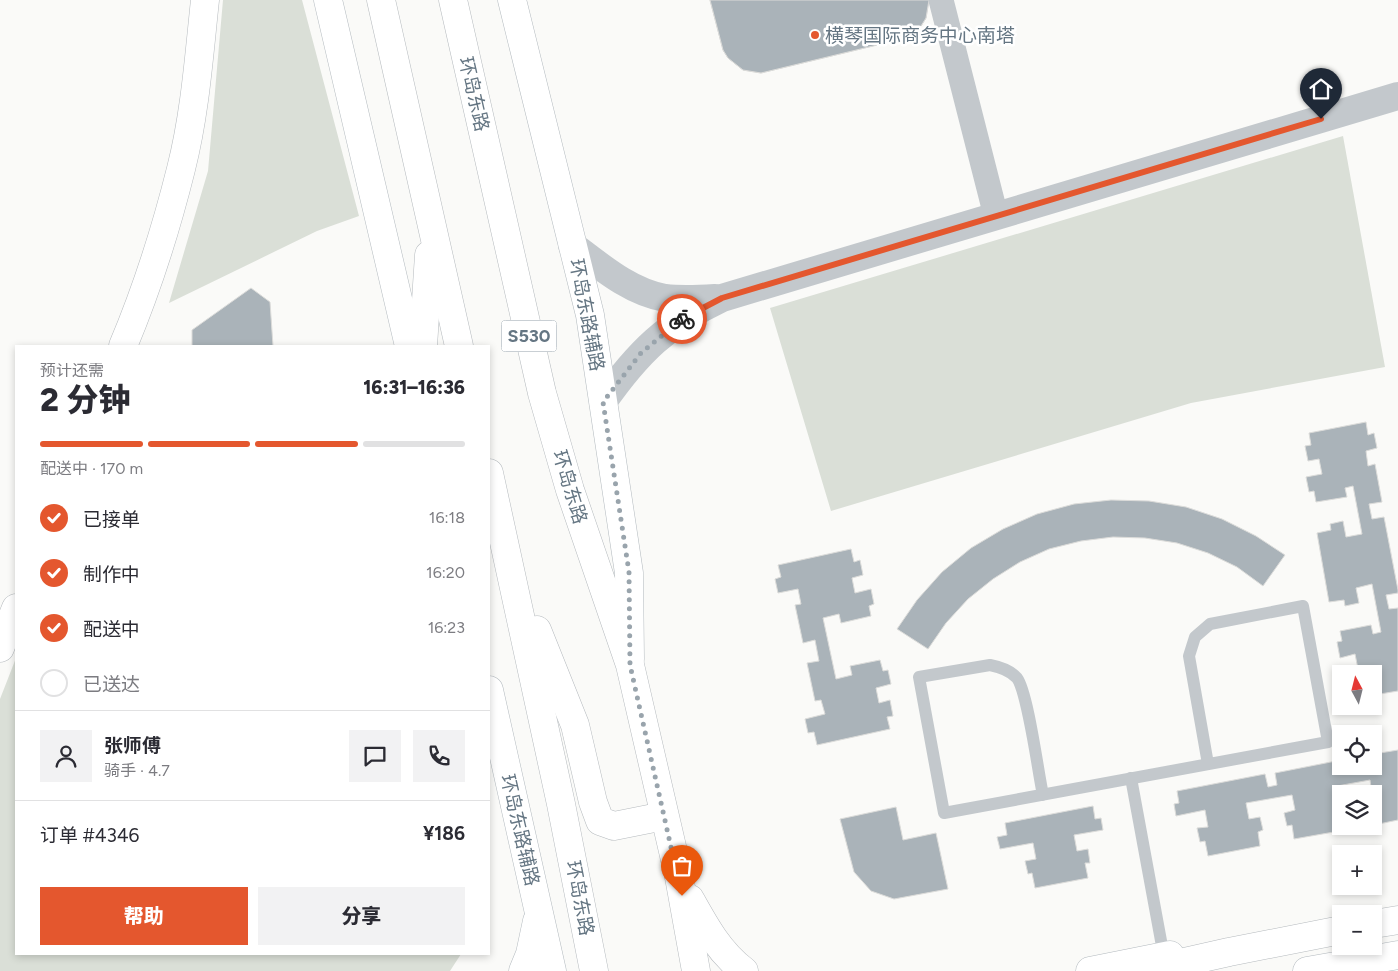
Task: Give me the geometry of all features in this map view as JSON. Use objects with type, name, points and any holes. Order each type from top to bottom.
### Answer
[{"type":"main road","points":[[123,345],[159,246],[182,168],[193,106],[205,0]]},
{"type":"main road","points":[[328,0],[409,345]]},
{"type":"main road","points":[[381,0],[459,345]]},
{"type":"main road","name":"环岛东路","points":[[453,0],[542,393],[570,490],[630,665],[678,877],[696,971]]},
{"type":"main road","name":"环岛东路辅路","points":[[512,0],[590,315],[629,572],[630,665]]},
{"type":"main road","points":[[423,345],[431,226]]},
{"type":"main road","name":"环岛东路","points":[[490,477],[509,558],[594,971]]},
{"type":"main road","points":[[509,558],[575,725],[593,802],[600,821],[614,826],[664,816]]},
{"type":"main road","points":[[0,648],[15,610]]},
{"type":"main road","name":"环岛东路辅路","points":[[490,694],[552,971]]},
{"type":"main road","points":[[678,877],[708,931],[729,959],[744,971]]},
{"type":"main road","points":[[1382,914],[1398,911]]},
{"type":"main road","points":[[523,971],[530,954],[539,912]]},
{"type":"main road","points":[[1382,923],[1398,920]]},
{"type":"main road","points":[[1154,964],[1332,924]]},
{"type":"main road","points":[[1090,971],[1154,964],[1229,952],[1332,932]]},
{"type":"main road","points":[[1307,971],[1398,955]]},
{"type":"street","points":[[942,0],[996,216]]},
{"type":"street","points":[[603,402],[641,353],[666,330],[689,314],[722,298],[1398,96]]},
{"type":"street","points":[[572,245],[622,281],[645,292],[665,298],[722,298]]},
{"type":"lane","points":[[1043,795],[1024,696],[1016,678],[1000,667],[990,665],[919,678],[944,813],[1043,795],[1131,778],[1208,764],[1328,742],[1303,606],[1210,624],[1195,637],[1189,656],[1208,764]]},
{"type":"lane","points":[[1131,778],[1154,964]]},
{"type":"shaded area","points":[[223,0],[302,0],[359,216],[317,231],[169,303],[208,171]]},
{"type":"shaded area","points":[[1343,136],[1385,367],[1191,403],[831,511],[770,308]]},
{"type":"shaded area","points":[[15,661],[15,955],[460,955],[450,971],[0,971],[0,699]]},
{"type":"building","name":"横琴国际商务中心南塔","points":[[710,0],[929,0],[926,18],[921,26],[906,38],[761,73],[743,70],[728,58],[723,50]]},
{"type":"building","name":"横琴国际商务中心南塔","points":[[710,0],[929,0],[926,18],[921,26],[906,38],[761,73],[743,70],[728,58],[723,50]]},
{"type":"building","points":[[251,288],[270,302],[273,345],[192,345],[192,330]]},
{"type":"building","points":[[1366,422],[1368,435],[1374,433],[1377,448],[1366,451],[1368,466],[1375,464],[1382,502],[1369,504],[1372,519],[1384,517],[1398,590],[1398,593],[1386,595],[1389,609],[1398,608],[1398,691],[1382,694],[1382,665],[1357,665],[1355,654],[1340,658],[1337,642],[1342,641],[1340,631],[1371,625],[1373,634],[1381,632],[1372,584],[1356,588],[1359,603],[1345,606],[1344,600],[1329,602],[1317,533],[1331,530],[1330,524],[1343,521],[1346,537],[1362,534],[1353,486],[1345,488],[1347,497],[1316,502],[1314,491],[1309,492],[1306,477],[1322,474],[1319,459],[1308,461],[1305,446],[1311,445],[1309,433]]},
{"type":"building","points":[[1111,500],[1149,501],[1186,507],[1222,519],[1256,536],[1285,555],[1263,586],[1237,567],[1208,553],[1177,543],[1145,538],[1113,537],[1081,541],[1049,549],[1020,562],[993,579],[968,599],[946,623],[928,649],[897,629],[917,600],[942,572],[971,548],[1003,529],[1037,514],[1074,504]]},
{"type":"building","points":[[851,549],[854,562],[860,560],[863,575],[852,578],[855,593],[871,589],[874,604],[869,606],[871,616],[841,623],[839,614],[823,618],[836,679],[852,675],[850,666],[880,660],[883,671],[888,670],[891,684],[876,688],[879,703],[890,700],[893,716],[887,717],[890,729],[817,745],[814,732],[808,733],[805,719],[825,714],[821,700],[815,701],[807,663],[819,661],[815,640],[803,643],[795,605],[801,604],[798,589],[778,593],[775,579],[781,577],[778,565]]},
{"type":"building","points":[[1398,750],[1398,820],[1382,823],[1382,785],[1371,785],[1370,780],[1332,785],[1332,832],[1294,839],[1292,825],[1287,826],[1284,813],[1295,810],[1292,795],[1246,803],[1249,819],[1260,817],[1263,830],[1258,832],[1260,846],[1208,856],[1205,841],[1200,842],[1197,828],[1208,827],[1205,810],[1176,816],[1174,804],[1179,803],[1177,791],[1265,774],[1268,787],[1277,785],[1275,773],[1332,762],[1332,775],[1382,775],[1382,753]]},
{"type":"building","points":[[1093,806],[1095,819],[1101,818],[1103,830],[1074,835],[1077,851],[1088,849],[1090,863],[1085,863],[1088,878],[1035,888],[1032,873],[1028,874],[1025,861],[1036,859],[1033,843],[1000,849],[997,837],[1007,835],[1005,823]]},
{"type":"building","points":[[896,807],[903,840],[936,833],[948,889],[894,899],[871,891],[854,872],[840,819]]},
{"type":"way so far","points":[[682,319],[666,330],[641,353],[622,374],[603,402],[620,503],[629,572],[630,665],[682,896]]},
{"type":"place","name":"横琴国际商务中心南塔","points":[[815,35]]},
{"type":"route","points":[[682,319],[722,298],[1321,119]]}]
